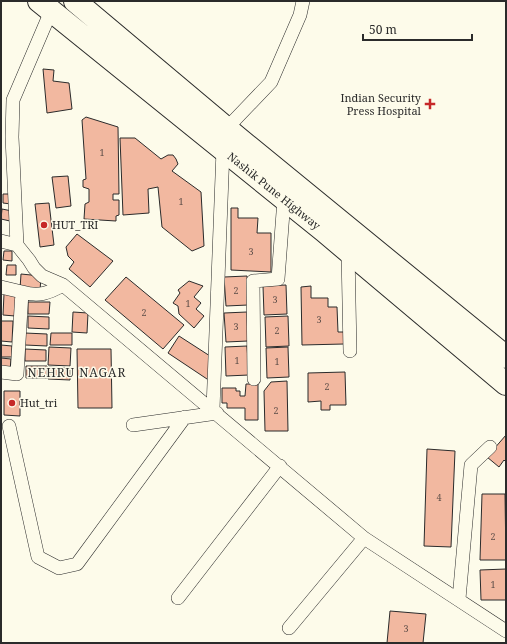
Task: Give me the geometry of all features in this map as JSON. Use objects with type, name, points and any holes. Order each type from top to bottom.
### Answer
[{"type":"highway","name":"Nashik Pune Highway","points":[[74,1],[506,357]]},
{"type":"highway","name":"Nashik Pune Highway","points":[[45,6],[284,199],[506,384]]},
{"type":"street","points":[[227,128],[271,82],[300,15],[303,1]]},
{"type":"street","points":[[45,6],[13,100],[12,137],[17,245],[34,268],[42,276],[63,284],[364,538],[506,631]]},
{"type":"street","points":[[215,411],[223,150]]},
{"type":"street","points":[[254,379],[253,281],[278,279],[284,199]]},
{"type":"street","points":[[1,241],[17,245]]},
{"type":"street","points":[[348,252],[350,351]]},
{"type":"street","points":[[1,287],[31,295],[49,292],[63,284]]},
{"type":"street","points":[[1,372],[17,374],[22,292]]},
{"type":"street","points":[[133,425],[215,411]]},
{"type":"street","points":[[9,426],[38,558],[59,568],[77,564],[185,417]]},
{"type":"street","points":[[459,599],[471,465],[490,447]]},
{"type":"street","points":[[178,598],[280,466]]},
{"type":"street","points":[[289,628],[364,538]]},
{"type":"building","points":[[43,69],[54,70],[53,81],[69,83],[72,109],[47,113]]},
{"type":"building","points":[[86,117],[118,127],[119,194],[113,194],[113,200],[119,200],[119,215],[116,216],[116,221],[84,219],[85,204],[89,202],[89,189],[83,187],[83,180],[86,179],[82,120]]},
{"type":"building","points":[[120,138],[135,138],[161,159],[168,155],[173,155],[178,164],[172,171],[201,192],[204,246],[192,251],[162,227],[158,187],[148,189],[149,213],[123,215]]},
{"type":"building","name":"HUT_TRI","points":[[68,176],[71,206],[56,208],[52,177]]},
{"type":"building","points":[[3,194],[11,194],[11,204],[3,203]]},
{"type":"building","name":"HUT_TRI","points":[[49,203],[54,245],[40,247],[35,204]]},
{"type":"building","points":[[231,208],[238,208],[238,218],[258,218],[257,233],[271,233],[271,272],[231,270]]},
{"type":"building","points":[[2,209],[12,211],[10,221],[1,219]]},
{"type":"building","points":[[77,234],[113,261],[90,287],[69,269],[74,262],[68,256],[66,247]]},
{"type":"building","points":[[4,251],[12,251],[12,261],[3,260]]},
{"type":"building","points":[[7,265],[16,265],[16,275],[6,275]]},
{"type":"building","points":[[21,274],[41,276],[40,291],[20,289]]},
{"type":"building","points":[[247,276],[248,305],[226,306],[224,277]]},
{"type":"building","points":[[126,277],[184,325],[163,349],[105,300]]},
{"type":"building","points":[[189,281],[203,286],[194,297],[201,303],[196,309],[204,316],[194,328],[179,314],[178,306],[173,303],[180,293],[178,290]]},
{"type":"building","points":[[286,285],[287,314],[264,315],[263,286]]},
{"type":"building","points":[[311,286],[311,298],[328,298],[328,307],[337,307],[338,332],[344,332],[344,344],[302,345],[301,287]]},
{"type":"building","points":[[4,294],[16,295],[15,316],[3,315]]},
{"type":"building","points":[[28,302],[50,302],[49,314],[28,314]]},
{"type":"building","points":[[73,312],[88,313],[87,333],[72,332]]},
{"type":"building","points":[[247,312],[248,341],[226,342],[224,313]]},
{"type":"building","points":[[28,316],[49,317],[49,329],[28,328]]},
{"type":"building","points":[[288,316],[289,346],[266,347],[265,317]]},
{"type":"building","points":[[1,321],[13,321],[12,342],[1,341]]},
{"type":"building","points":[[25,333],[47,334],[47,346],[25,345]]},
{"type":"building","points":[[51,333],[72,333],[72,345],[50,345]]},
{"type":"building","points":[[179,336],[210,356],[210,381],[168,353]]},
{"type":"building","points":[[1,345],[12,346],[12,357],[1,357]]},
{"type":"building","points":[[247,346],[249,375],[226,376],[225,347]]},
{"type":"building","name":"Hut_tri","points":[[49,347],[71,348],[70,366],[48,365]]},
{"type":"building","points":[[288,347],[289,377],[267,378],[266,348]]},
{"type":"building","points":[[25,349],[46,350],[46,361],[25,361]]},
{"type":"building","name":"Hut_tri","points":[[77,349],[111,349],[112,408],[78,408]]},
{"type":"building","name":"Hut_tri","points":[[1,358],[11,359],[10,370],[1,370]]},
{"type":"building","name":"Hut_tri","points":[[26,366],[47,366],[47,378],[26,378]]},
{"type":"building","name":"Hut_tri","points":[[49,367],[70,368],[70,380],[48,379]]},
{"type":"building","points":[[345,372],[346,405],[330,405],[330,410],[321,410],[321,401],[308,402],[308,373]]},
{"type":"building","points":[[287,381],[288,431],[265,431],[264,391],[271,382]]},
{"type":"building","points":[[246,384],[258,384],[258,420],[245,420],[245,408],[227,408],[227,403],[222,403],[222,388],[236,388],[236,391],[240,391],[240,396],[245,396]]},
{"type":"building","name":"Hut_tri","points":[[4,391],[20,391],[20,416],[4,415]]},
{"type":"building","points":[[506,435],[506,462],[504,460],[499,467],[487,457]]},
{"type":"building","points":[[427,449],[455,451],[451,547],[424,546]]},
{"type":"building","points":[[482,494],[505,494],[506,560],[480,560]]},
{"type":"building","points":[[506,569],[506,600],[481,600],[480,570]]},
{"type":"building","points":[[390,611],[426,614],[423,643],[387,643]]},
{"type":"place","name":"Indian Security Press Hospital","points":[[430,104]]},
{"type":"place","name":"HUT_TRI","points":[[44,225]]},
{"type":"place","name":"Hut_tri","points":[[12,403]]},
{"type":"district","name":"NEHRU NAGAR","points":[[77,373]]}]
